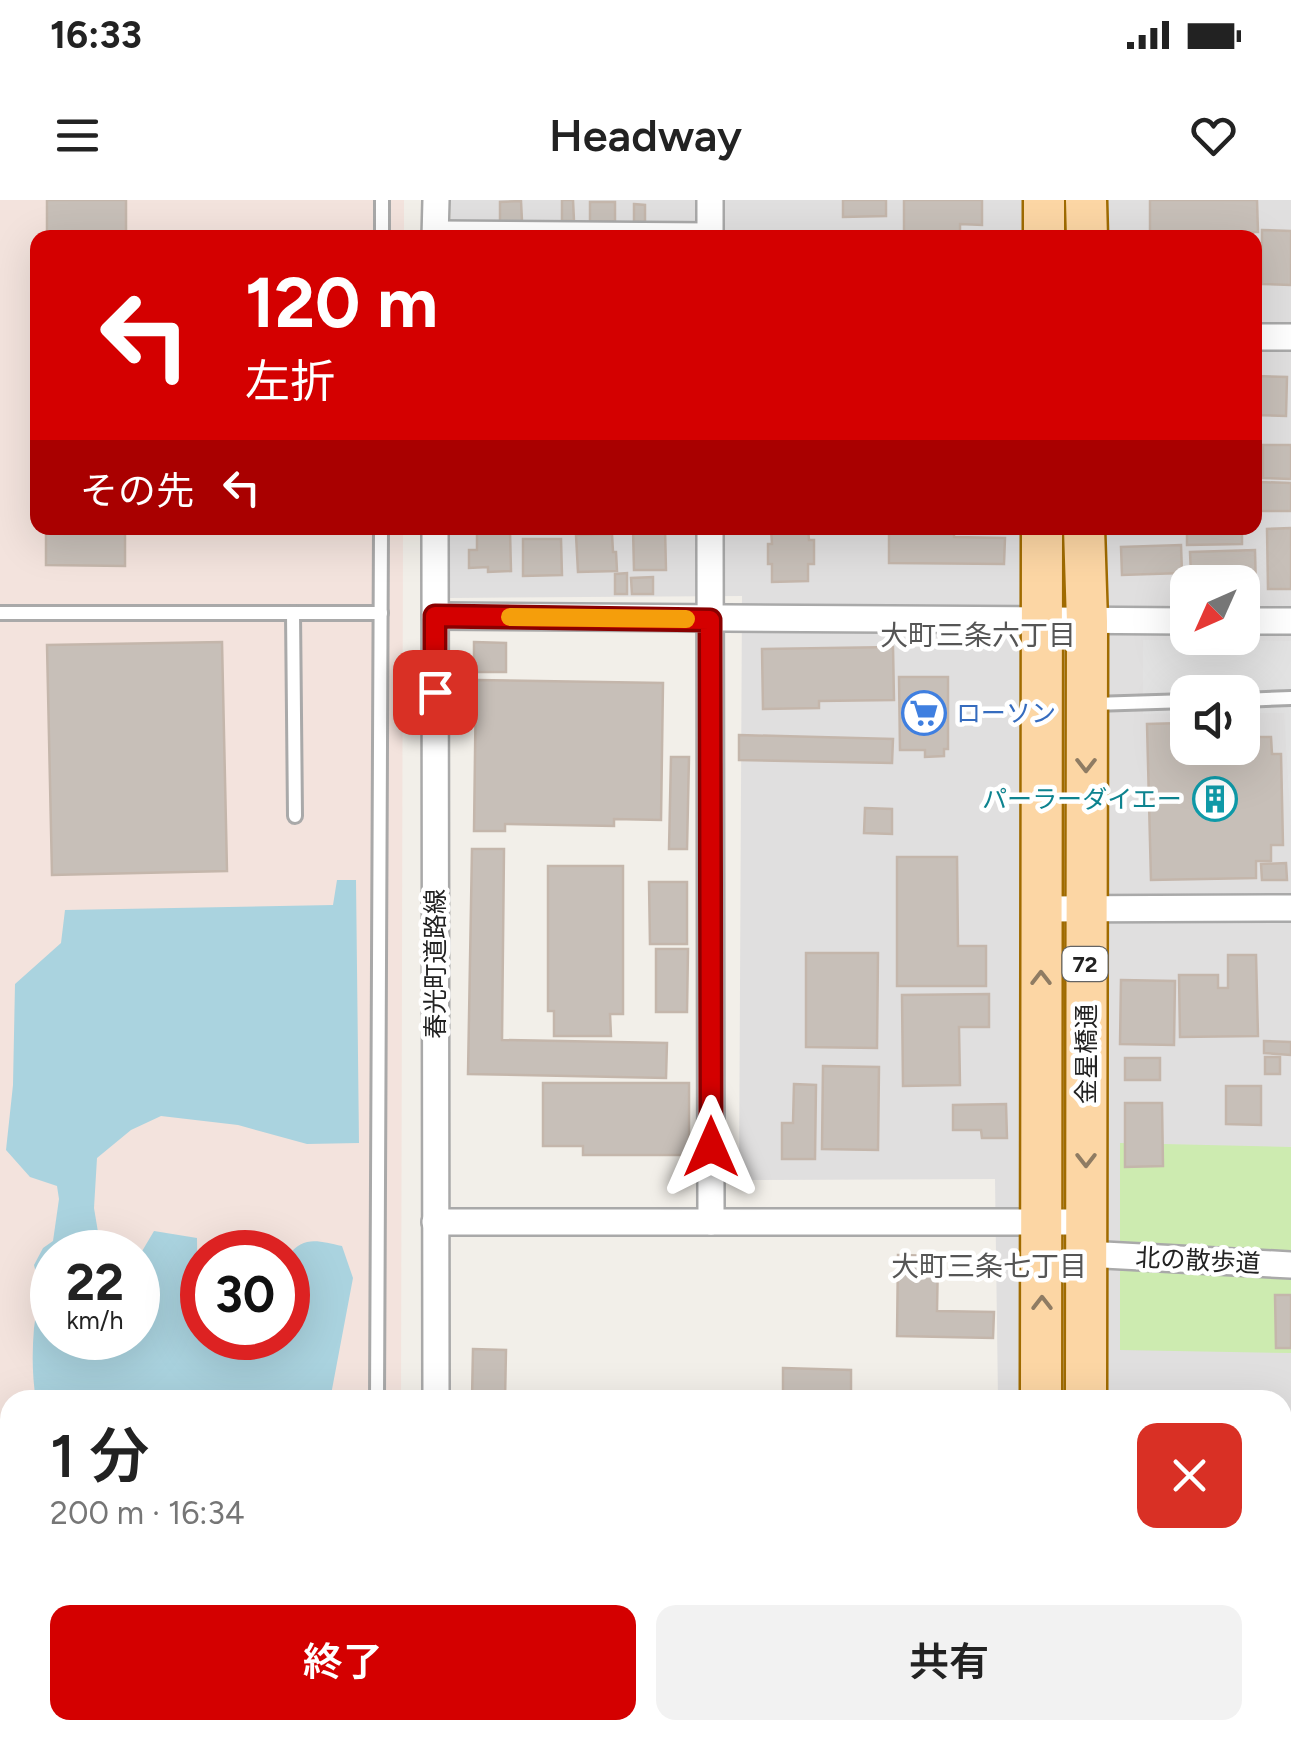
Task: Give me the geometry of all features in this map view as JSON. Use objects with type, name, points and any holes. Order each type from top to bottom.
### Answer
[{"type":"main road","points":[[1044,200],[1044,230]]},
{"type":"main road","points":[[1086,200],[1086,230]]},
{"type":"main road","name":"金星橋通","points":[[1041,1390],[1042,535]]},
{"type":"main road","name":"金星橋通","points":[[1084,535],[1085,909],[1096,1239],[1087,1390]]},
{"type":"street","points":[[436,200],[436,230]]},
{"type":"street","points":[[710,200],[710,230]]},
{"type":"street","points":[[1262,337],[1291,337]]},
{"type":"street","name":"春光町道路線","points":[[435,535],[436,1390]]},
{"type":"street","points":[[710,535],[712,1222]]},
{"type":"street","points":[[435,616],[1170,621]]},
{"type":"street","points":[[1260,621],[1291,621]]},
{"type":"street","points":[[1041,908],[1291,908]]},
{"type":"street","name":"北の散歩道","points":[[435,1222],[1042,1222],[1096,1239],[1291,1265]]},
{"type":"lane","points":[[382,200],[382,230]]},
{"type":"lane","points":[[376,1390],[381,535]]},
{"type":"lane","points":[[0,614],[380,612]]},
{"type":"lane","points":[[293,613],[296,816]]},
{"type":"lane","points":[[1260,699],[1291,698]]},
{"type":"lane","points":[[1086,704],[1170,702]]},
{"type":"shaded area","points":[[0,200],[404,200],[404,230],[30,230],[30,535],[403,535],[401,1390],[0,1390]]},
{"type":"shaded area","points":[[451,200],[1291,200],[1291,1390],[998,1390],[995,1179],[739,1180],[742,596],[450,598],[450,535],[1262,535],[1262,230],[451,230]]},
{"type":"shaded area","points":[[1143,640],[1170,640],[1170,655],[1260,655],[1260,641],[1291,641],[1291,827],[1284,713],[1260,713],[1260,675],[1170,675],[1170,713],[1143,714]]},
{"type":"green space","points":[[1120,1143],[1291,1147],[1291,1353],[1120,1350]]},
{"type":"water","points":[[337,880],[356,880],[359,1143],[307,1144],[238,1125],[161,1116],[131,1130],[97,1158],[94,1208],[98,1230],[55,1230],[57,1186],[30,1177],[6,1150],[13,1085],[15,984],[61,943],[65,910],[333,905]]},
{"type":"water","points":[[160,1232],[180,1235],[180,1360],[310,1360],[310,1242],[342,1246],[353,1278],[332,1390],[35,1390],[33,1360],[160,1360]]},
{"type":"building","points":[[47,200],[126,200],[126,230],[47,230]]},
{"type":"building","points":[[562,200],[573,200],[574,221],[562,221]]},
{"type":"building","points":[[843,200],[886,200],[886,216],[843,217]]},
{"type":"building","points":[[904,200],[982,200],[982,225],[960,224],[960,230],[904,230]]},
{"type":"building","points":[[1150,200],[1257,200],[1258,230],[1150,230]]},
{"type":"building","points":[[521,201],[522,221],[500,222],[500,202]]},
{"type":"building","points":[[590,202],[615,202],[615,221],[590,222]]},
{"type":"building","points":[[634,204],[645,205],[645,222],[634,222]]},
{"type":"building","points":[[1262,230],[1291,231],[1291,285],[1262,284]]},
{"type":"building","points":[[1262,376],[1287,377],[1286,416],[1262,415]]},
{"type":"building","points":[[1263,445],[1291,445],[1291,479],[1263,478]]},
{"type":"building","points":[[1262,482],[1291,483],[1291,511],[1262,511]]},
{"type":"building","points":[[1291,528],[1291,589],[1268,589],[1267,529]]},
{"type":"building","points":[[46,535],[125,535],[125,566],[46,565]]},
{"type":"building","points":[[477,535],[510,535],[511,571],[469,568],[469,550],[477,550]]},
{"type":"building","points":[[576,535],[612,535],[617,571],[578,572]]},
{"type":"building","points":[[633,535],[665,535],[666,570],[634,570]]},
{"type":"building","points":[[771,535],[809,535],[809,540],[814,540],[814,564],[808,564],[808,581],[772,582],[768,544],[772,544]]},
{"type":"building","points":[[889,535],[1005,538],[1004,564],[889,563]]},
{"type":"building","points":[[1187,535],[1242,535],[1242,544],[1187,545]]},
{"type":"building","points":[[523,539],[561,539],[562,575],[523,576]]},
{"type":"building","points":[[1181,545],[1182,565],[1170,565],[1170,573],[1122,575],[1121,547]]},
{"type":"building","points":[[1255,550],[1255,565],[1191,565],[1190,552]]},
{"type":"building","points":[[627,573],[627,594],[615,594],[615,574]]},
{"type":"building","points":[[653,577],[653,594],[632,594],[631,578]]},
{"type":"building","points":[[222,642],[227,871],[52,875],[47,645]]},
{"type":"building","points":[[474,642],[506,643],[506,672],[474,672]]},
{"type":"building","points":[[893,647],[894,700],[819,701],[819,708],[763,709],[762,649]]},
{"type":"building","name":"ローソン","points":[[899,677],[948,677],[948,749],[944,749],[944,756],[925,757],[925,750],[900,750]]},
{"type":"building","points":[[476,680],[663,683],[661,820],[614,819],[614,826],[505,824],[505,831],[474,831]]},
{"type":"building","name":"パーラーダイエー","points":[[1170,723],[1170,765],[1260,765],[1260,737],[1271,737],[1272,754],[1281,754],[1283,845],[1271,845],[1271,861],[1256,861],[1256,878],[1151,880],[1147,724]]},
{"type":"building","points":[[739,735],[893,739],[892,763],[739,760]]},
{"type":"building","points":[[671,757],[689,757],[687,849],[669,849]]},
{"type":"building","points":[[865,808],[892,809],[892,834],[864,833]]},
{"type":"building","points":[[472,849],[504,849],[502,1040],[667,1043],[666,1078],[468,1074]]},
{"type":"building","points":[[897,857],[957,857],[958,946],[986,946],[986,986],[897,986]]},
{"type":"building","points":[[1286,863],[1287,880],[1262,880],[1261,864]]},
{"type":"building","points":[[548,866],[623,866],[623,1014],[610,1014],[611,1036],[554,1036],[554,1011],[548,1011]]},
{"type":"building","points":[[649,882],[687,882],[687,944],[650,944]]},
{"type":"building","points":[[656,949],[688,949],[687,1012],[656,1012]]},
{"type":"building","points":[[806,953],[878,953],[877,1048],[806,1047]]},
{"type":"building","points":[[1228,955],[1256,955],[1258,1036],[1180,1037],[1179,975],[1218,975],[1218,988],[1228,988]]},
{"type":"building","points":[[1121,980],[1175,981],[1174,1045],[1120,1044]]},
{"type":"building","points":[[989,994],[989,1027],[959,1027],[960,1085],[903,1086],[902,995]]},
{"type":"building","points":[[1264,1041],[1291,1042],[1291,1055],[1264,1053]]},
{"type":"building","points":[[1265,1057],[1280,1057],[1280,1074],[1265,1074]]},
{"type":"building","points":[[1125,1058],[1160,1058],[1160,1080],[1125,1080]]},
{"type":"building","points":[[823,1066],[879,1067],[878,1150],[822,1149]]},
{"type":"building","points":[[543,1083],[689,1083],[689,1155],[583,1155],[583,1146],[543,1146]]},
{"type":"building","points":[[794,1084],[816,1085],[815,1159],[782,1159],[782,1123],[793,1123]]},
{"type":"building","points":[[1226,1086],[1261,1086],[1261,1125],[1226,1124]]},
{"type":"building","points":[[1125,1103],[1162,1103],[1163,1166],[1125,1167]]},
{"type":"building","points":[[1006,1104],[1007,1138],[982,1138],[981,1130],[953,1130],[953,1105]]},
{"type":"building","points":[[898,1255],[938,1256],[937,1311],[994,1312],[993,1338],[897,1336]]},
{"type":"building","points":[[1275,1295],[1291,1295],[1291,1348],[1276,1348]]},
{"type":"building","points":[[473,1349],[506,1350],[505,1390],[472,1390]]},
{"type":"building","points":[[783,1368],[851,1370],[851,1390],[783,1390]]},
{"type":"slow traffic","points":[[510,617],[686,619]]},
{"type":"place","name":"ローソン","points":[[924,713]]},
{"type":"place","name":"パーラーダイエー","points":[[1215,799]]},
{"type":"district","name":"大町三条六丁目","points":[[978,635]]},
{"type":"district","name":"大町三条七丁目","points":[[989,1266]]},
{"type":"route","points":[[435,692],[435,616],[710,620],[711,1147]]}]
